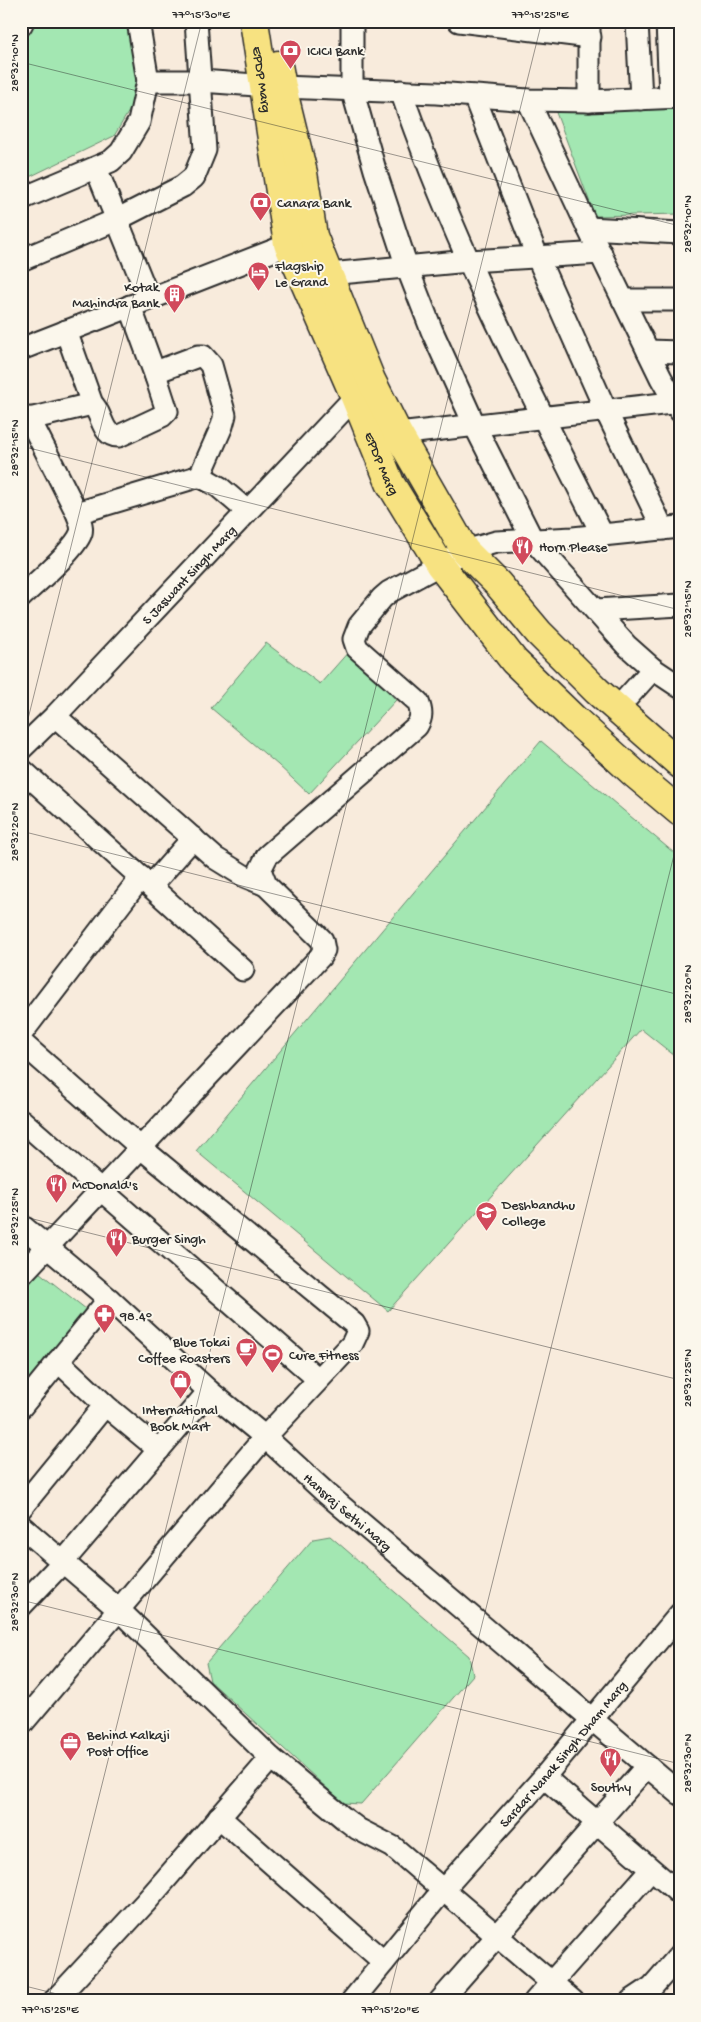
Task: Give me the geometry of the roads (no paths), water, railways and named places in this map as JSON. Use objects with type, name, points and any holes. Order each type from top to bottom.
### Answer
[{"type":"main road","name":"EPDP Marg","points":[[254,21],[273,86],[300,240],[354,397],[390,483],[440,565],[514,661],[573,718],[680,812]]},
{"type":"main road","name":"EPDP Marg","points":[[271,21],[273,86]]},
{"type":"main road","name":"EPDP Marg","points":[[300,240],[329,274],[370,380],[398,434],[465,551],[498,584],[539,632],[616,710],[680,764]]},
{"type":"street","points":[[21,199],[111,161],[121,152],[130,139],[139,122],[148,81],[138,21]]},
{"type":"street","points":[[21,260],[116,220],[182,186],[194,177],[205,150],[196,21]]},
{"type":"street","points":[[352,21],[352,89],[374,170],[407,267],[432,331],[475,426],[532,539],[626,645],[653,669],[680,687]]},
{"type":"street","points":[[459,21],[589,29],[589,101]]},
{"type":"street","points":[[637,21],[641,99]]},
{"type":"street","points":[[148,81],[201,81],[401,91],[528,100],[589,101],[675,97],[668,21]]},
{"type":"street","points":[[401,91],[439,191],[469,261],[543,419],[603,536]]},
{"type":"street","points":[[266,885],[260,870],[267,856],[417,726],[422,718],[422,710],[418,702],[357,648],[354,639],[359,626],[389,592],[465,551],[496,542],[603,536],[671,528],[606,411],[536,256],[474,96]]},
{"type":"street","points":[[398,434],[678,405],[648,351],[528,100]]},
{"type":"street","points":[[66,331],[92,404],[96,407],[108,434],[119,436],[165,414],[167,408],[156,377],[139,302],[116,220],[96,168]]},
{"type":"street","points":[[588,228],[680,233]]},
{"type":"street","points":[[21,349],[300,240]]},
{"type":"street","points":[[329,274],[469,261],[601,253]]},
{"type":"street","points":[[623,300],[680,300]]},
{"type":"street","points":[[648,351],[680,352]]},
{"type":"street","points":[[156,377],[161,370],[198,356],[204,356],[211,365],[225,415],[200,476]]},
{"type":"street","name":"S Jaswant Singh Marg","points":[[21,749],[55,716],[354,397]]},
{"type":"street","points":[[21,597],[77,540],[82,527],[77,513],[25,420],[92,404]]},
{"type":"street","points":[[77,513],[200,476],[219,487],[247,511]]},
{"type":"street","points":[[596,610],[680,605]]},
{"type":"street","points":[[616,710],[653,669]]},
{"type":"street","points":[[21,1275],[320,957],[324,950],[322,940],[318,935],[266,885],[226,867],[55,716]]},
{"type":"street","points":[[21,768],[243,970]]},
{"type":"street","points":[[21,1034],[146,882],[193,838]]},
{"type":"street","points":[[21,1042],[140,1147],[354,1324],[358,1331],[356,1339],[265,1437],[21,1724]]},
{"type":"street","points":[[21,1120],[318,1379]]},
{"type":"street","name":"Hansraj Sethi Marg","points":[[21,1225],[109,1300],[209,1391],[265,1437],[335,1500],[680,1794]]},
{"type":"street","points":[[21,1407],[109,1300]]},
{"type":"street","points":[[58,1360],[105,1405],[159,1450]]},
{"type":"street","points":[[22,1604],[63,1562],[209,1391]]},
{"type":"street","points":[[21,1508],[105,1405]]},
{"type":"street","points":[[21,1526],[118,1609],[271,1758],[358,1829],[393,1847],[552,1981],[573,2001]]},
{"type":"street","name":"Sardar Nanak Singh Dham Marg","points":[[352,2001],[443,1890],[544,1777],[680,1614]]},
{"type":"street","points":[[54,2001],[144,1903],[271,1758]]},
{"type":"street","points":[[440,2001],[647,1766]]},
{"type":"street","points":[[544,1777],[680,1894]]},
{"type":"street","points":[[219,1817],[384,1962]]},
{"type":"street","points":[[535,2001],[651,1870]]},
{"type":"street","points":[[631,2001],[652,1986],[680,1955]]},
{"type":"place","name":"ICICI Bank","points":[[291,69]]},
{"type":"place","name":"Canara Bank","points":[[261,221]]},
{"type":"place","name":"Flagship Le Grand","points":[[259,292]]},
{"type":"place","name":"Kotak Mahindra Bank","points":[[175,313]]},
{"type":"place","name":"Horn Please","points":[[523,565]]},
{"type":"place","name":"McDonald's","points":[[56,1203]]},
{"type":"place","name":"Deshbandhu College","points":[[486,1231]]},
{"type":"place","name":"Burger Singh","points":[[116,1257]]},
{"type":"place","name":"98.4°","points":[[104,1334]]},
{"type":"place","name":"Blue Tokai Coffee Roasters","points":[[246,1368]]},
{"type":"place","name":"Cure Fitness","points":[[273,1373]]},
{"type":"place","name":"International Book Mart","points":[[180,1400]]},
{"type":"place","name":"Behind Kalkaji Post Office","points":[[71,1761]]},
{"type":"place","name":"Southy","points":[[611,1777]]}]
